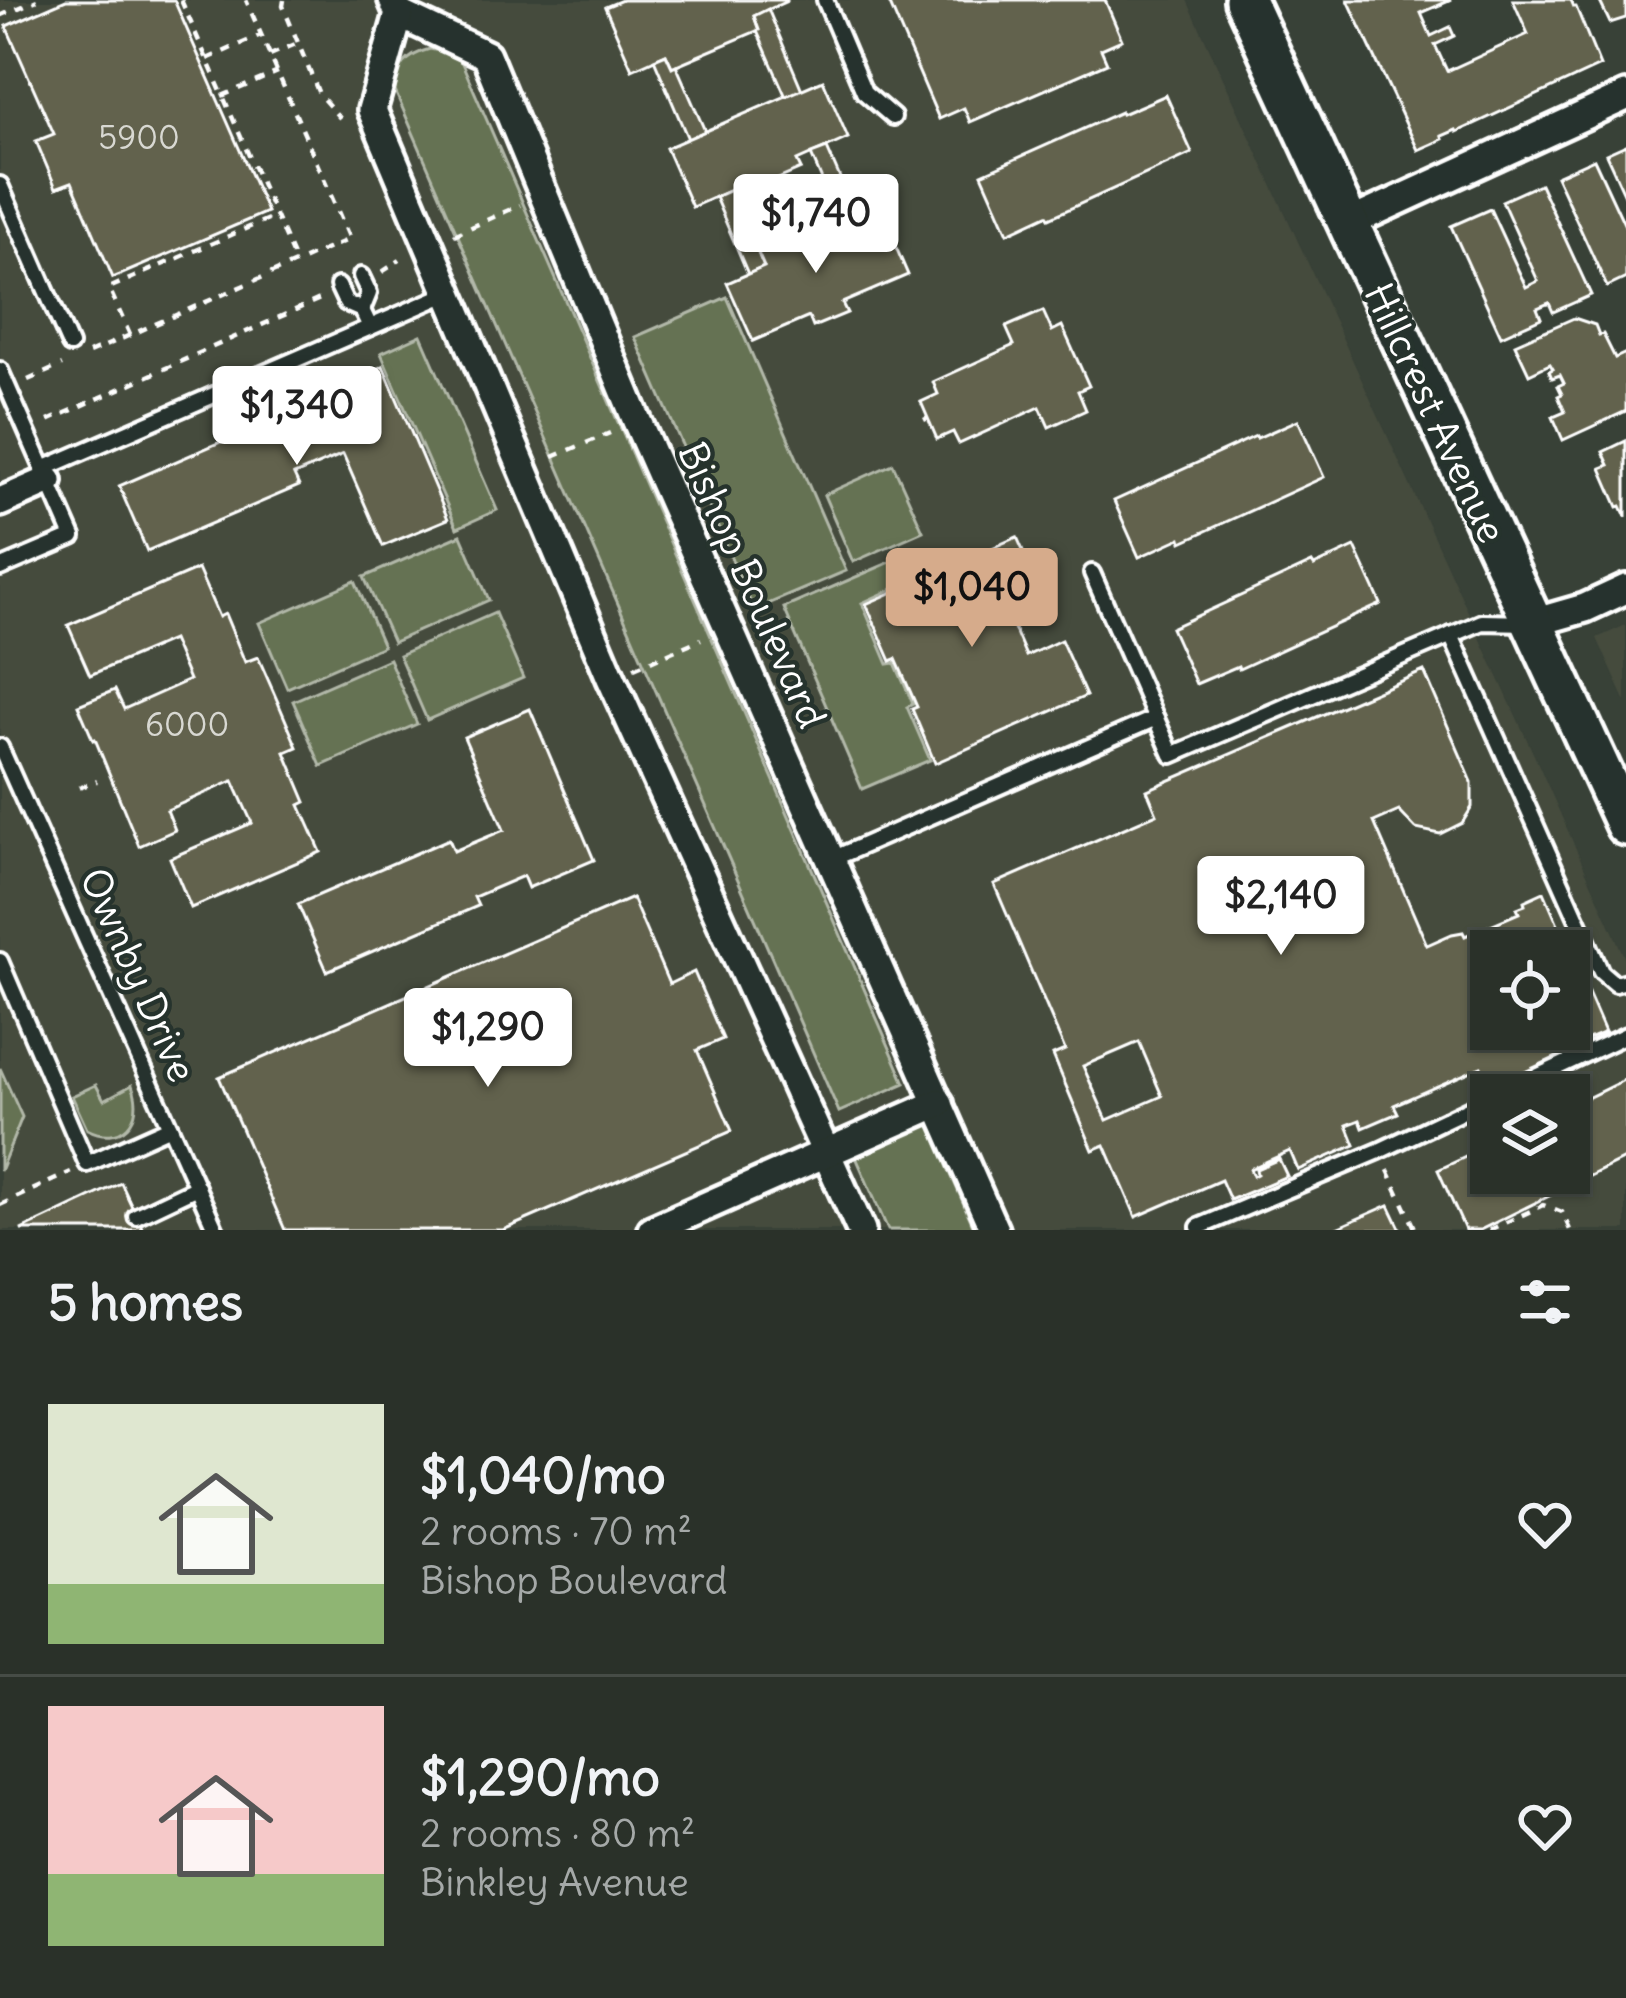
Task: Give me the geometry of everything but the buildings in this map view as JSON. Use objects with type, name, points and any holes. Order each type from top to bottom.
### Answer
[{"type":"street","name":"Hillcrest Avenue","points":[[1245,0],[1626,825]]},
{"type":"street","name":"Bishop Boulevard","points":[[861,1230],[611,678],[372,110],[396,7],[485,55],[637,421],[994,1230]]},
{"type":"street","points":[[1347,224],[1626,96]]},
{"type":"street","points":[[0,502],[46,475]]},
{"type":"street","points":[[1533,623],[1585,608],[1626,589]]},
{"type":"street","points":[[652,1230],[939,1103]]},
{"type":"lane","points":[[825,0],[864,92],[893,117]]},
{"type":"lane","points":[[0,185],[70,345]]},
{"type":"lane","points":[[362,278],[369,293],[362,310]]},
{"type":"lane","points":[[339,288],[346,303],[362,310],[370,327]]},
{"type":"lane","points":[[46,475],[449,292]]},
{"type":"lane","points":[[0,370],[73,537],[0,568]]},
{"type":"lane","points":[[1092,573],[1172,755],[1482,622],[1533,623]]},
{"type":"lane","points":[[1451,635],[1600,972],[1615,984],[1626,981]]},
{"type":"lane","points":[[830,860],[1156,718]]},
{"type":"lane","name":"Ownby Drive","points":[[0,747],[216,1230]]},
{"type":"lane","points":[[0,961],[87,1164],[170,1127]]},
{"type":"lane","points":[[1542,1074],[1626,1035]]},
{"type":"lane","points":[[1199,1227],[1470,1107]]},
{"type":"lane","points":[[136,1216],[197,1187]]},
{"type":"path","points":[[0,16],[37,0]]},
{"type":"path","points":[[181,0],[296,263]]},
{"type":"path","points":[[88,354],[350,239],[246,0]]},
{"type":"path","points":[[284,0],[319,94],[340,118]]},
{"type":"path","points":[[207,59],[261,35]]},
{"type":"path","points":[[270,55],[298,43]]},
{"type":"path","points":[[222,96],[278,72]]},
{"type":"path","points":[[443,240],[530,200]]},
{"type":"path","points":[[130,335],[110,289],[275,216]]},
{"type":"path","points":[[362,278],[400,260]]},
{"type":"path","points":[[48,421],[339,288]]},
{"type":"path","points":[[25,381],[67,363]]},
{"type":"path","points":[[554,457],[620,428]]},
{"type":"path","points":[[633,668],[717,632]]},
{"type":"path","points":[[79,788],[97,781]]},
{"type":"path","points":[[1379,1151],[1416,1230]]},
{"type":"path","points":[[0,1205],[87,1164]]},
{"type":"path","points":[[1489,1230],[1544,1205],[1562,1212],[1570,1230]]},
{"type":"shaded area","points":[[0,0],[1187,0],[1626,961],[1626,1230],[0,1230]]},
{"type":"shaded area","points":[[1626,625],[1626,702],[1597,638]]},
{"type":"green space","points":[[430,49],[453,54],[462,63],[905,1083],[839,1112],[395,91],[404,63]]},
{"type":"green space","points":[[727,297],[846,571],[754,610],[635,337]]},
{"type":"green space","points":[[421,335],[497,510],[457,528],[381,353]]},
{"type":"green space","points":[[893,464],[923,531],[853,562],[824,495]]},
{"type":"green space","points":[[461,535],[489,600],[393,642],[364,577]]},
{"type":"green space","points":[[909,554],[919,577],[862,603],[888,664],[895,663],[913,704],[907,707],[930,760],[862,789],[784,608]]},
{"type":"green space","points":[[355,581],[383,646],[287,688],[259,623]]},
{"type":"green space","points":[[495,613],[523,678],[427,720],[399,655]]},
{"type":"green space","points":[[389,659],[417,724],[321,766],[293,701]]},
{"type":"green space","points":[[0,1068],[22,1117],[0,1171]]},
{"type":"green space","points":[[96,1085],[104,1100],[132,1085],[136,1109],[128,1127],[110,1134],[87,1129],[72,1096]]},
{"type":"green space","points":[[929,1124],[975,1230],[888,1230],[856,1157]]}]
